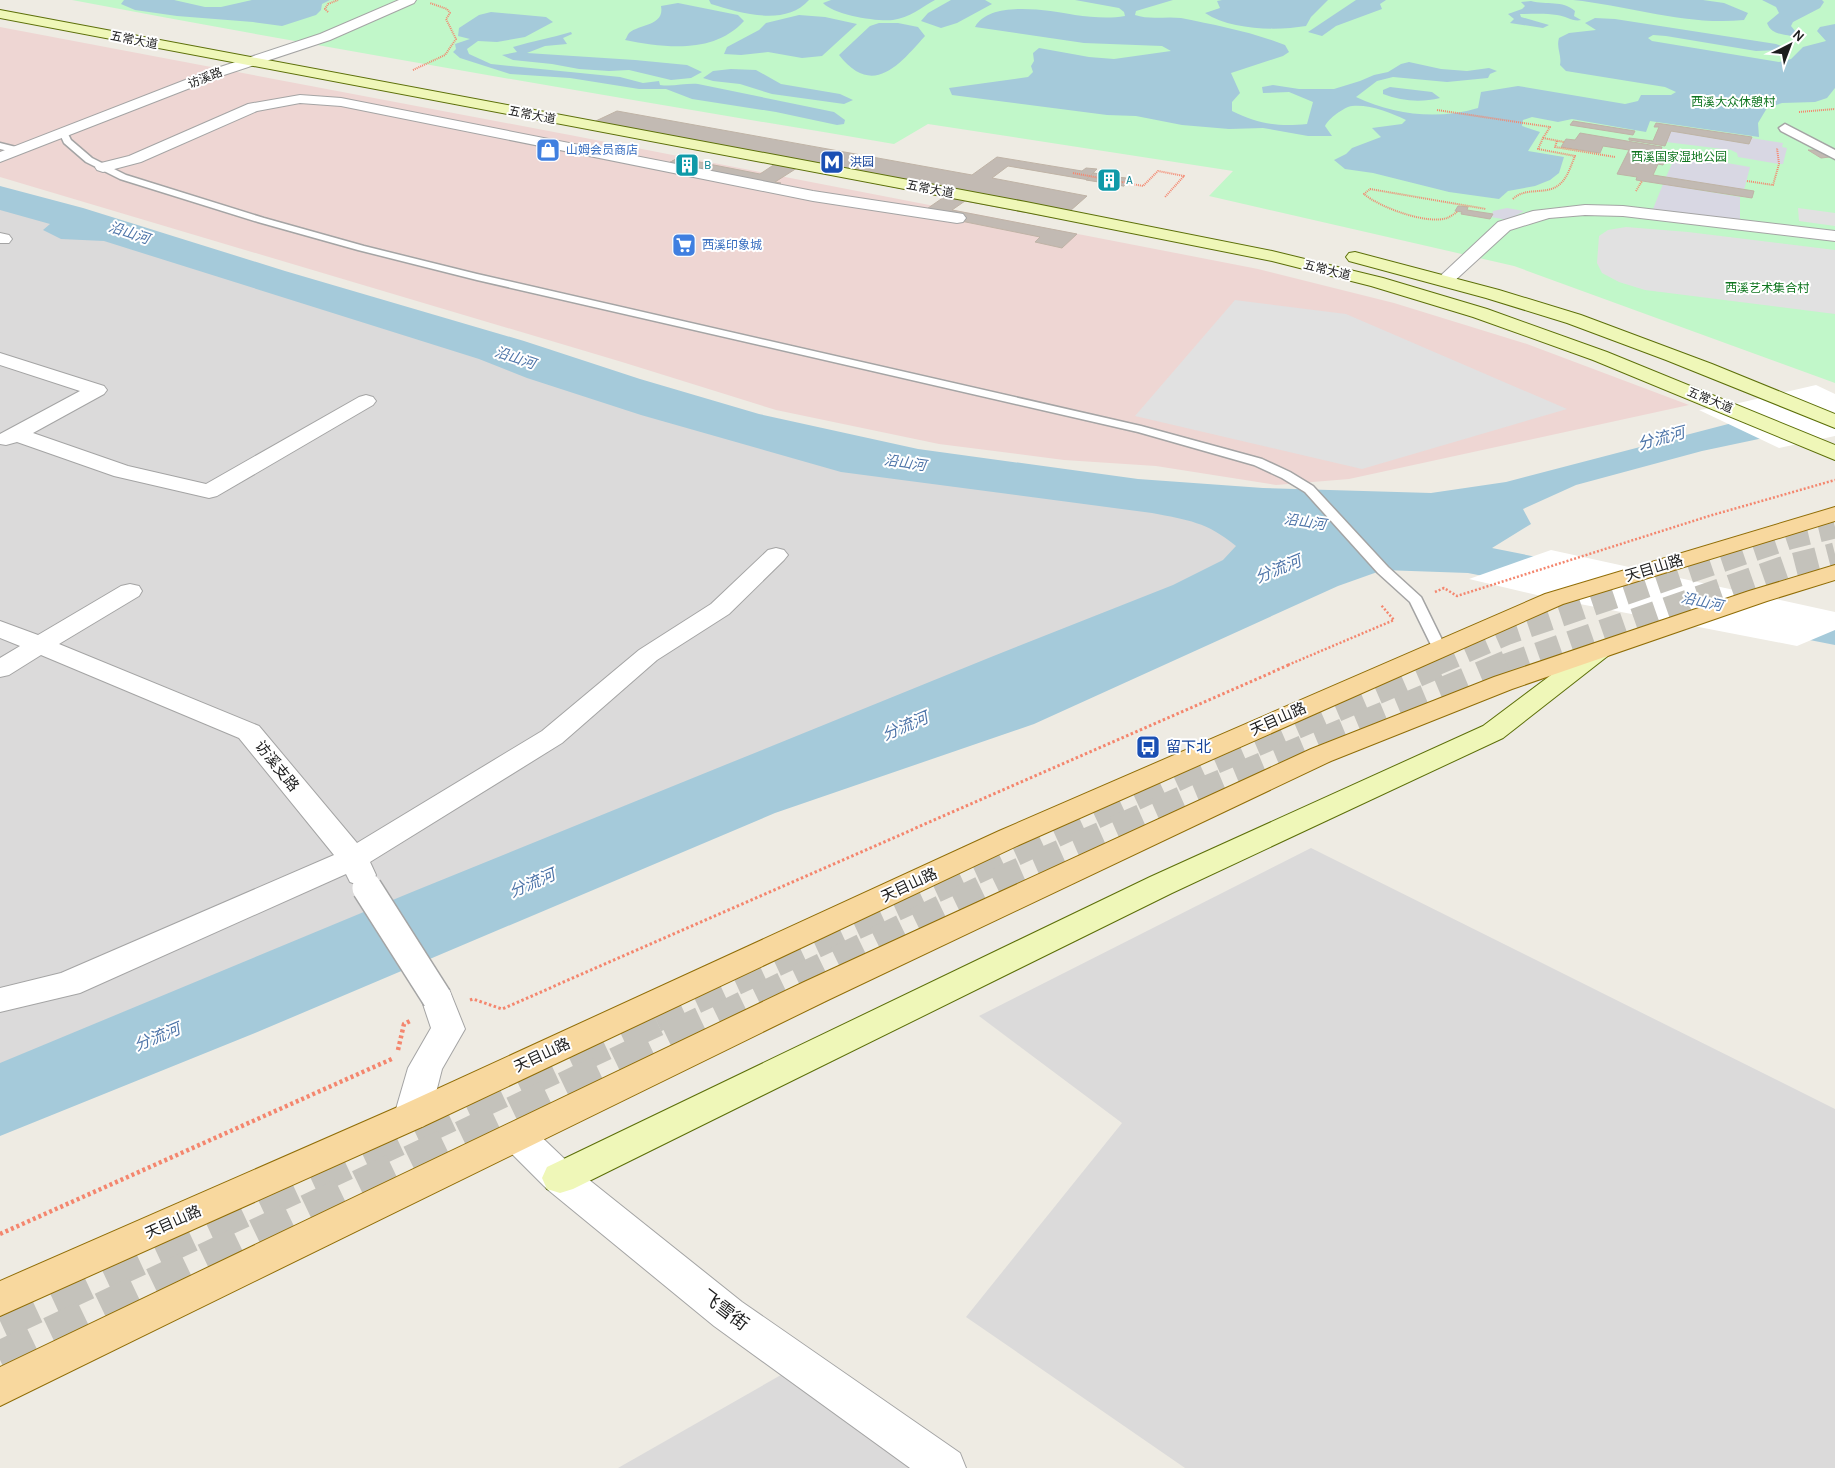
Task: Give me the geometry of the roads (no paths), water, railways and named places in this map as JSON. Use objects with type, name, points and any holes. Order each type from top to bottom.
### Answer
[{"type":"main road","name":"五常大道","points":[[0,14],[223,57],[250,54],[1272,256],[1377,282],[1480,313],[1600,356],[1726,406],[1835,453]]},
{"type":"main road","name":"五常大道","points":[[278,52],[1037,194]]},
{"type":"main road","points":[[1073,200],[1166,217]]},
{"type":"main road","points":[[1194,223],[1279,240]]},
{"type":"main road","name":"五常大道","points":[[1335,252],[1445,280],[1572,319],[1672,355],[1835,422]]},
{"type":"main road","name":"天目山路","points":[[0,1299],[412,1116],[1009,838],[1439,648],[1554,599],[1835,514]]},
{"type":"main road","points":[[0,1387],[816,991],[1321,755],[1503,683],[1680,622],[1835,572]]},
{"type":"main road","points":[[560,1178],[1161,885],[1492,732],[1600,650]]},
{"type":"street","points":[[332,20],[383,0]]},
{"type":"street","name":"访溪路","points":[[0,157],[250,54],[278,52],[325,36],[410,0]]},
{"type":"street","points":[[0,145],[200,69],[223,57]]},
{"type":"street","points":[[103,167],[136,159],[253,107],[300,98],[341,102],[813,196],[957,218]]},
{"type":"street","points":[[1785,128],[1835,155]]},
{"type":"street","points":[[1445,280],[1504,226],[1533,216],[1584,210],[1623,211],[1835,236]]},
{"type":"street","points":[[0,359],[97,390],[7,438]]},
{"type":"street","points":[[7,438],[122,471],[209,491],[366,401]]},
{"type":"street","points":[[0,1000],[68,984],[353,859],[552,737],[648,656],[720,609],[776,555]]},
{"type":"street","points":[[0,669],[130,591]]},
{"type":"street","name":"访溪支路","points":[[0,629],[249,732],[353,859],[367,888],[437,998],[448,1029],[425,1068],[412,1116]]},
{"type":"street","name":"飞雪街","points":[[518,1137],[560,1178],[728,1314],[945,1468]]},
{"type":"lane","points":[[63,132],[67,140],[77,151],[89,160],[123,177],[261,220],[361,248],[1141,429],[1258,462],[1286,475],[1309,489],[1383,570],[1416,600],[1439,648]]},
{"type":"lane","points":[[0,145],[18,150]]},
{"type":"water","points":[[124,0],[174,0],[205,7],[221,7],[252,0],[330,0],[322,4],[321,10],[316,15],[282,26],[135,10],[121,4]]},
{"type":"water","points":[[709,0],[809,0],[799,8],[788,13],[762,16],[711,4]]},
{"type":"water","points":[[831,0],[935,0],[904,17],[886,20],[867,19],[836,11],[823,3]]},
{"type":"water","points":[[951,0],[985,0],[992,4],[957,23],[941,28],[921,21],[928,13]]},
{"type":"water","points":[[1075,0],[1173,0],[1136,11],[1135,15],[1181,18],[1221,26],[1285,45],[1289,52],[1283,56],[1231,73],[1240,93],[1232,102],[1232,111],[1268,124],[1307,124],[1313,102],[1289,92],[1263,93],[1262,87],[1273,85],[1299,89],[1334,89],[1388,72],[1401,64],[1409,62],[1441,69],[1467,71],[1489,68],[1497,71],[1490,74],[1488,78],[1447,82],[1393,77],[1377,81],[1356,97],[1401,112],[1432,115],[1463,112],[1478,108],[1481,92],[1518,86],[1625,104],[1638,101],[1641,95],[1671,95],[1676,92],[1665,87],[1566,71],[1560,65],[1559,38],[1569,33],[1596,30],[1585,23],[1595,18],[1615,19],[1776,44],[1784,47],[1781,50],[1756,51],[1666,36],[1653,35],[1648,38],[1652,41],[1779,62],[1791,59],[1803,47],[1826,41],[1817,31],[1820,27],[1835,24],[1835,88],[1827,98],[1815,102],[1782,103],[1767,108],[1758,123],[1759,137],[1650,121],[1646,132],[1572,119],[1558,122],[1532,117],[1523,120],[1522,126],[1540,132],[1528,151],[1564,157],[1559,173],[1550,180],[1535,186],[1508,191],[1499,199],[1449,192],[1373,173],[1345,169],[1334,160],[1346,154],[1352,148],[1381,137],[1372,128],[1402,124],[1406,120],[1373,108],[1349,107],[1333,117],[1325,126],[1332,136],[1308,136],[1263,128],[1229,129],[1182,125],[1136,116],[1107,115],[952,95],[949,88],[1028,77],[1033,72],[1031,66],[1034,61],[1033,53],[1039,48],[1089,57],[1114,59],[1171,51],[1162,46],[1084,43],[975,27],[982,19],[993,13],[1006,10],[1035,9],[1081,16],[1125,16],[1124,12],[1119,8]]},
{"type":"water","points":[[1328,0],[1311,17],[1306,26],[1268,29],[1228,23],[1205,13],[1220,8],[1217,1]]},
{"type":"water","points":[[1356,0],[1386,0],[1380,4],[1382,9],[1336,26],[1322,36],[1308,32]]},
{"type":"water","points":[[1573,0],[1703,0],[1724,3],[1748,13],[1744,20],[1701,20]]},
{"type":"water","points":[[1762,0],[1822,0],[1824,2],[1820,8],[1793,22],[1791,26],[1796,32],[1791,36],[1777,33],[1769,27],[1767,23],[1779,13],[1776,7]]},
{"type":"water","points":[[1531,1],[1565,5],[1575,11],[1574,16],[1581,20],[1552,14],[1520,14],[1521,17],[1549,25],[1543,28],[1510,23],[1514,19],[1508,14],[1522,9],[1525,6],[1521,2]]},
{"type":"water","points":[[678,3],[738,15],[744,21],[732,32],[704,44],[673,46],[625,40],[633,30],[655,21],[661,13],[661,6]]},
{"type":"water","points":[[491,12],[546,17],[553,22],[525,37],[497,42],[478,41],[467,49],[469,54],[491,64],[620,77],[643,83],[659,81],[660,85],[698,84],[834,112],[845,120],[844,124],[837,125],[776,112],[692,99],[666,89],[639,89],[570,78],[510,74],[460,58],[453,52],[456,49],[455,44],[470,39],[458,36],[459,28],[479,15]]},
{"type":"water","points":[[799,15],[825,17],[857,24],[822,56],[802,58],[768,52],[741,55],[724,54],[727,47],[759,30],[766,23]]},
{"type":"water","points":[[879,23],[898,23],[918,27],[925,36],[895,66],[874,76],[863,74],[851,68],[839,55],[870,26]]},
{"type":"water","points":[[571,32],[572,34],[563,38],[567,44],[545,46],[527,53],[687,65],[702,72],[691,78],[671,80],[629,70],[579,69],[513,60],[502,55],[517,52],[513,47]]},
{"type":"water","points":[[731,69],[756,70],[781,84],[840,94],[853,100],[844,104],[772,94],[740,84],[703,78],[713,71]]},
{"type":"water","points":[[1390,87],[1432,92],[1440,98],[1411,100],[1383,94],[1383,90]]},
{"type":"water","points":[[0,186],[83,208],[759,414],[918,449],[1138,479],[1263,488],[1431,493],[1506,482],[1835,396],[1835,423],[1702,451],[1576,485],[1523,509],[1531,524],[1492,548],[1835,617],[1835,645],[1468,573],[1383,570],[1338,586],[1034,724],[775,813],[255,1033],[0,1136],[0,1063],[412,892],[1173,585],[1223,560],[1236,546],[1206,527],[1176,518],[1152,513],[841,472],[641,415],[527,378],[479,359],[104,241],[61,239],[43,230],[50,224],[0,210]]},
{"type":"tunnel","points":[[1434,665],[1508,633],[1789,538],[1835,527]]},
{"type":"tunnel","points":[[1506,665],[1788,566],[1835,554]]},
{"type":"tunnel","points":[[655,1018],[1202,765],[1437,664]]},
{"type":"tunnel","points":[[718,1018],[1011,876],[1195,795],[1509,664]]},
{"type":"tunnel","points":[[0,1321],[657,1017]]},
{"type":"tunnel","points":[[0,1360],[720,1017]]},
{"type":"place","name":"山姆会员商店","points":[[548,150]]},
{"type":"place","name":"洪园","points":[[832,162]]},
{"type":"place","name":"B","points":[[687,165]]},
{"type":"place","name":"A","points":[[1109,180]]},
{"type":"place","name":"西溪印象城","points":[[684,245]]},
{"type":"place","name":"留下北","points":[[1148,747]]},
{"type":"park label","name":"西溪大众休憩村","points":[[1733,102]]},
{"type":"park label","name":"西溪国家湿地公园","points":[[1679,157]]},
{"type":"park label","name":"西溪艺术集合村","points":[[1767,288]]},
{"type":"water label","name":"沿山河","points":[[129,233]]},
{"type":"water label","name":"沿山河","points":[[515,358]]},
{"type":"water label","name":"分流河","points":[[1661,438]]},
{"type":"water label","name":"沿山河","points":[[905,463]]},
{"type":"water label","name":"沿山河","points":[[1305,522]]},
{"type":"water label","name":"分流河","points":[[1278,569]]},
{"type":"water label","name":"沿山河","points":[[1702,602]]},
{"type":"water label","name":"分流河","points":[[905,726]]},
{"type":"water label","name":"分流河","points":[[532,883]]},
{"type":"water label","name":"分流河","points":[[157,1037]]}]
